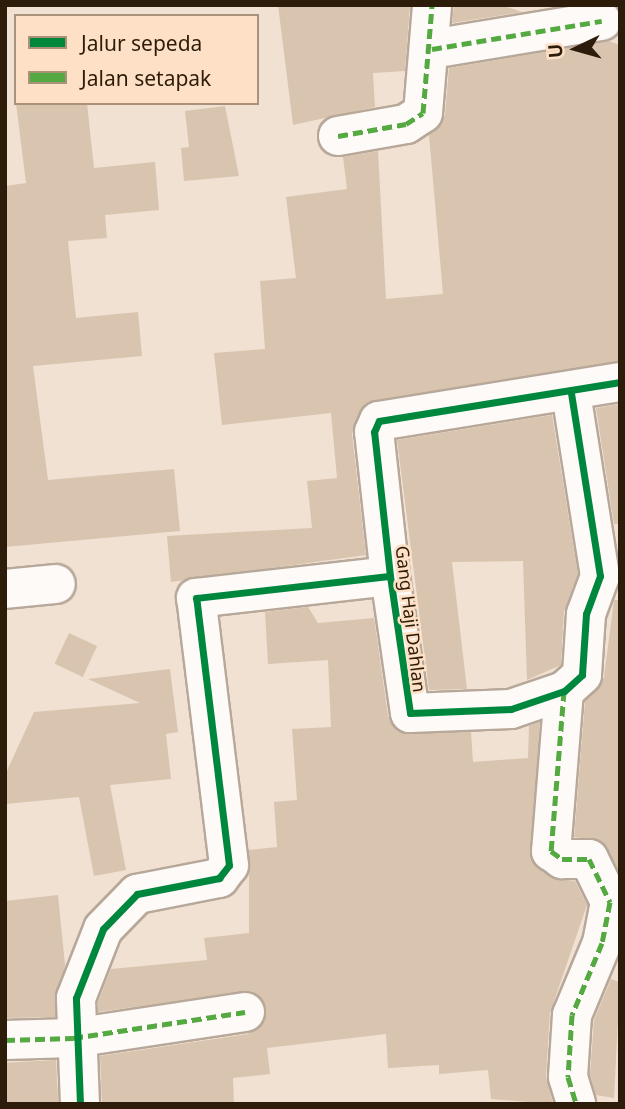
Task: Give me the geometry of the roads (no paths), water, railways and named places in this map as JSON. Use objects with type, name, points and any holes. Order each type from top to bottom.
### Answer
[{"type":"street","points":[[338,136],[406,124],[424,113],[432,49],[432,5]]},
{"type":"street","points":[[432,49],[602,21]]},
{"type":"street","name":"Gang Haji Dahlan","points":[[564,691],[511,709],[428,718],[410,713],[390,576],[374,432],[379,421],[571,393],[620,383]]},
{"type":"street","points":[[571,393],[600,576],[586,614],[582,675],[564,691],[552,844],[555,857],[589,859],[610,902],[602,943],[572,1015],[568,1077],[576,1104]]},
{"type":"street","points":[[79,1104],[73,1038],[87,960],[113,915],[136,894],[219,878],[229,865],[196,598],[390,576]]},
{"type":"street","points":[[5,589],[56,584]]},
{"type":"street","points":[[5,1040],[73,1038],[245,1012]]}]
